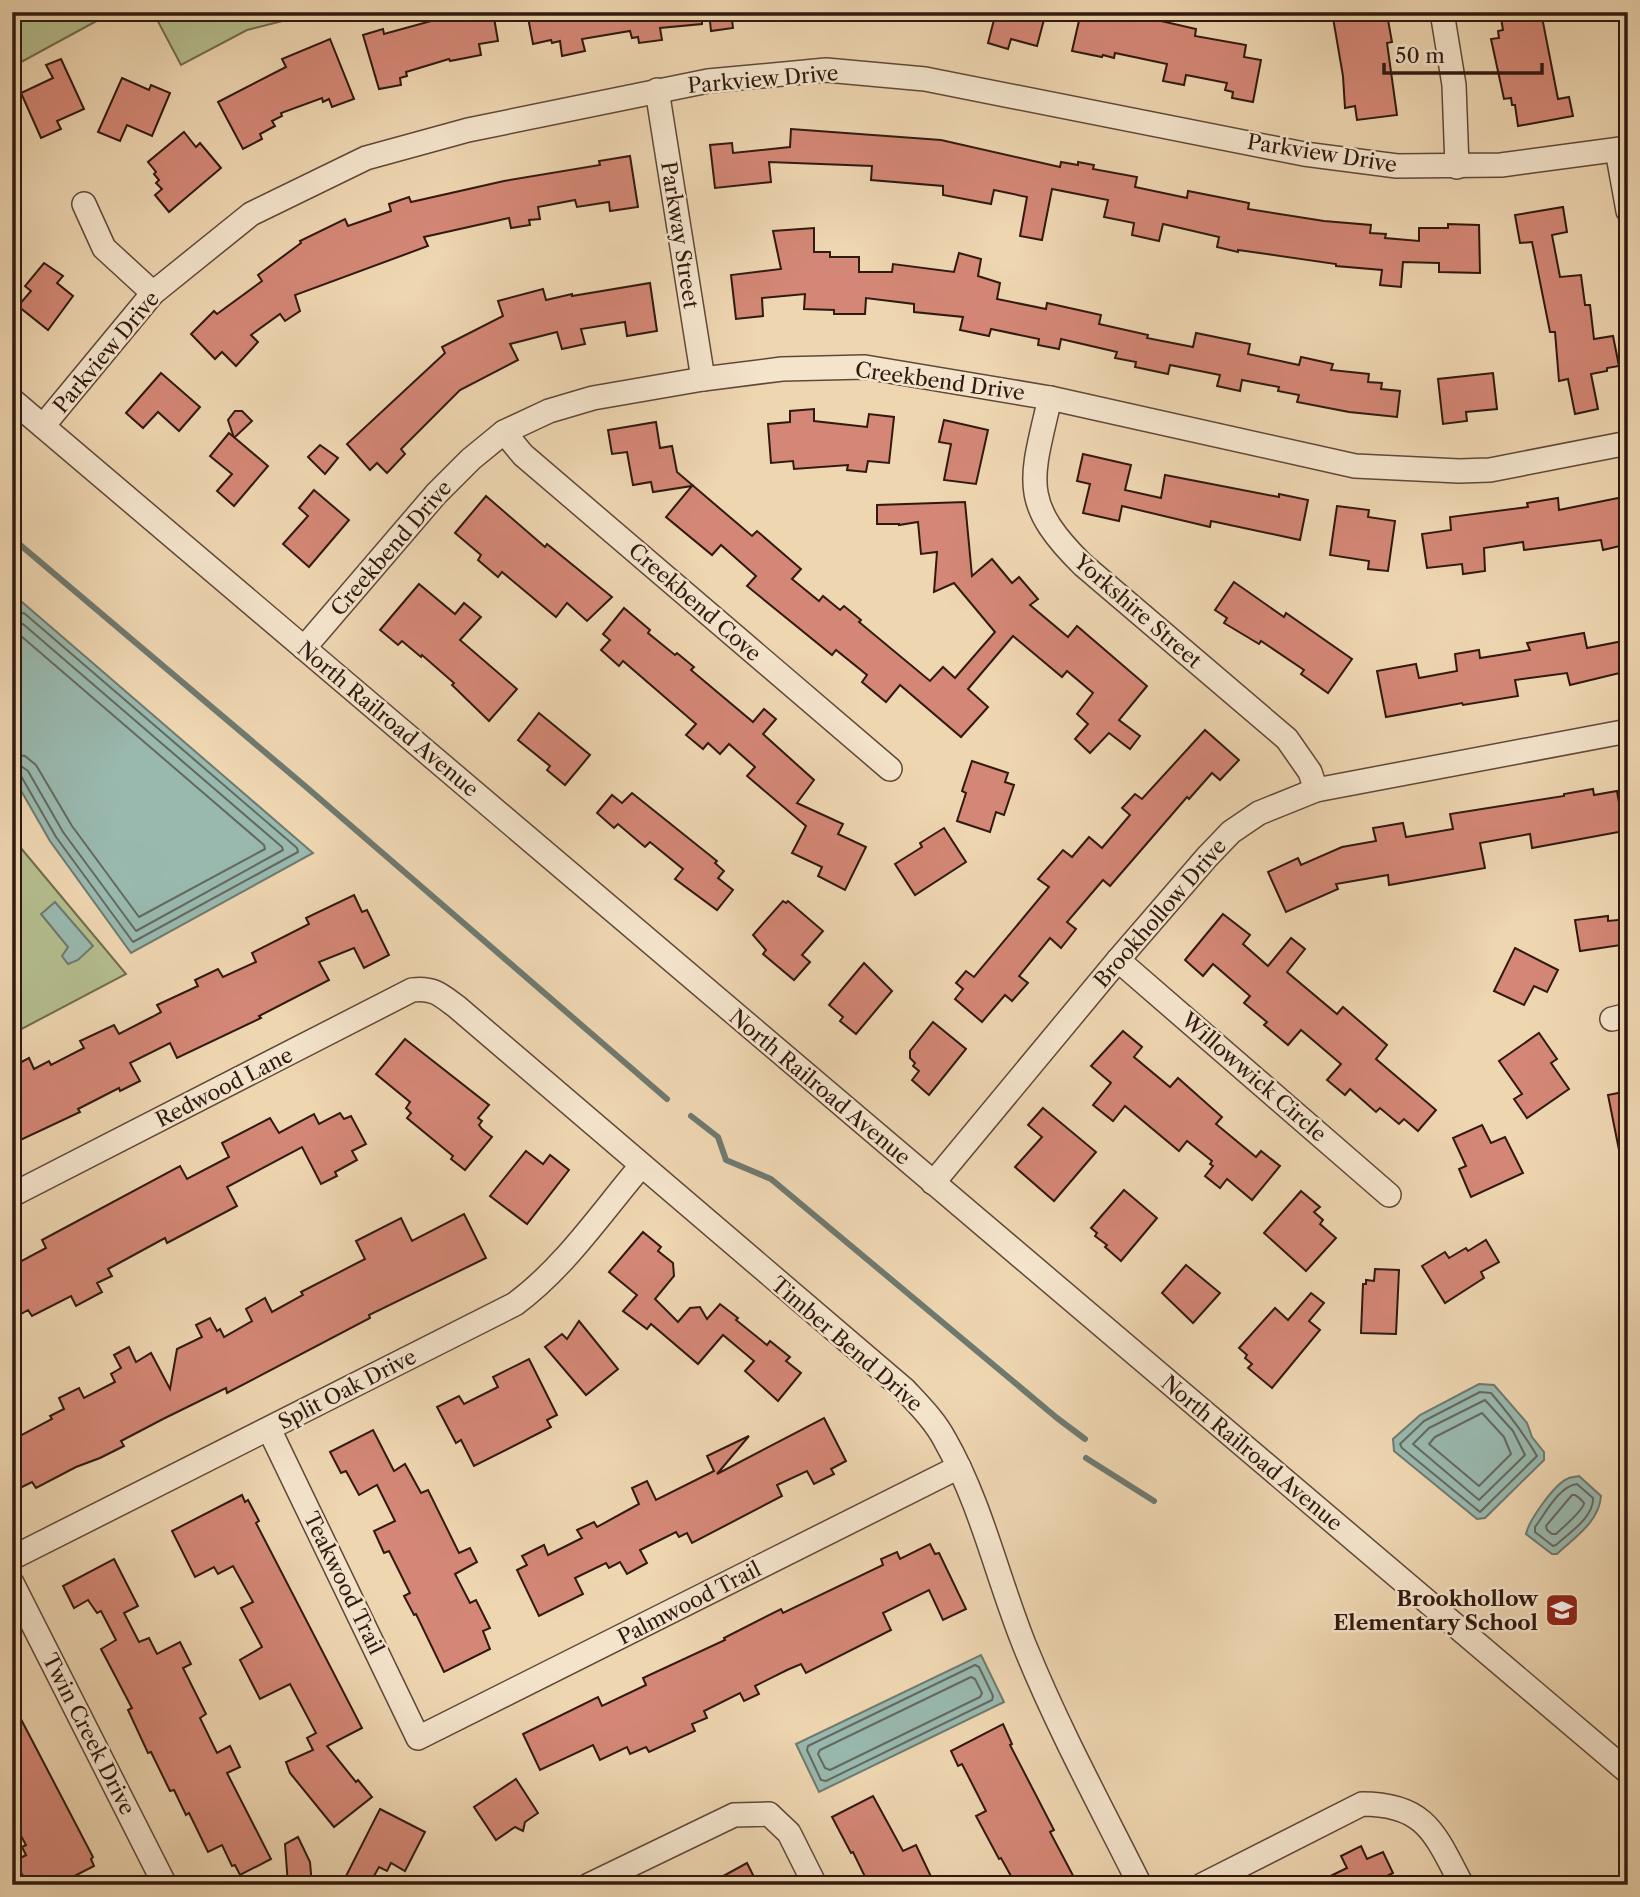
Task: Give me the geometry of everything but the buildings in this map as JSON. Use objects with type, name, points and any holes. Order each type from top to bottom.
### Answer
[{"type":"street","points":[[1442,12],[1454,85],[1457,167]]},
{"type":"street","name":"Parkview Drive","points":[[43,426],[153,293],[251,214],[366,158],[468,130],[657,90],[752,75],[826,69],[979,88],[1304,153],[1397,166],[1457,167],[1548,160],[1623,149]]},
{"type":"street","name":"Parkway Street","points":[[657,90],[703,379]]},
{"type":"street","points":[[1623,149],[1628,211]]},
{"type":"street","points":[[84,204],[104,248],[153,293]]},
{"type":"street","name":"Creekbend Drive","points":[[304,648],[436,494],[471,459],[504,432],[549,411],[593,398],[703,379],[782,369],[865,367],[1050,398],[1356,466],[1490,470],[1628,443]]},
{"type":"street","name":"Yorkshire Street","points":[[1050,398],[1037,455],[1034,489],[1038,507],[1048,526],[1059,542],[1083,565],[1287,739],[1310,772],[1316,790]]},
{"type":"street","name":"North Railroad Avenue","points":[[12,400],[1628,1772]]},
{"type":"street","name":"Creekbend Cove","points":[[504,432],[523,455],[890,769]]},
{"type":"street","name":"Brookhollow Drive","points":[[933,1183],[1207,857],[1231,832],[1259,813],[1316,790],[1628,731]]},
{"type":"street","name":"Willowwick Circle","points":[[1118,960],[1390,1195]]},
{"type":"street","name":"Redwood Lane","points":[[12,1195],[412,990],[425,988],[437,992]]},
{"type":"street","name":"Timber Bend Drive","points":[[437,992],[905,1390],[935,1424],[971,1497],[1026,1648],[1054,1712],[1140,1885]]},
{"type":"street","name":"Split Oak Drive","points":[[12,1558],[515,1304],[535,1289],[555,1268],[641,1166]]},
{"type":"street","name":"Teakwood Trail","points":[[269,1429],[418,1738]]},
{"type":"street","name":"Palmwood Trail","points":[[418,1738],[958,1467]]},
{"type":"street","name":"Twin Creek Drive","points":[[12,1583],[165,1885]]},
{"type":"street","points":[[1202,1885],[1362,1804],[1384,1804],[1402,1808],[1421,1820],[1437,1837],[1462,1885]]},
{"type":"street","points":[[589,1885],[734,1815],[769,1814],[789,1833],[816,1885]]},
{"type":"green space","points":[[12,12],[113,12],[12,67]]},
{"type":"green space","points":[[153,12],[318,12],[247,30],[181,65]]},
{"type":"green space","points":[[20,847],[126,974],[12,1034],[12,849]]},
{"type":"water","points":[[22,602],[313,853],[131,953],[50,841],[12,775],[12,611]]},
{"type":"water","points":[[55,902],[93,946],[78,960],[68,964],[62,956],[68,947],[41,914]]},
{"type":"water","points":[[1479,1384],[1494,1385],[1527,1423],[1532,1437],[1544,1452],[1544,1460],[1485,1518],[1477,1519],[1394,1451],[1393,1439],[1420,1415]]},
{"type":"water","points":[[1579,1476],[1601,1496],[1596,1514],[1557,1554],[1552,1554],[1526,1534],[1528,1528],[1556,1488],[1568,1478]]},
{"type":"water","points":[[981,1655],[1004,1702],[819,1792],[796,1744]]},
{"type":"waterway","points":[[12,538],[305,786],[667,1099]]},
{"type":"waterway","points":[[691,1116],[718,1137],[726,1160],[771,1179],[1085,1439]]},
{"type":"waterway","points":[[1086,1458],[1154,1501]]},
{"type":"place","name":"Brookhollow Elementary School","points":[[1562,1610]]}]
